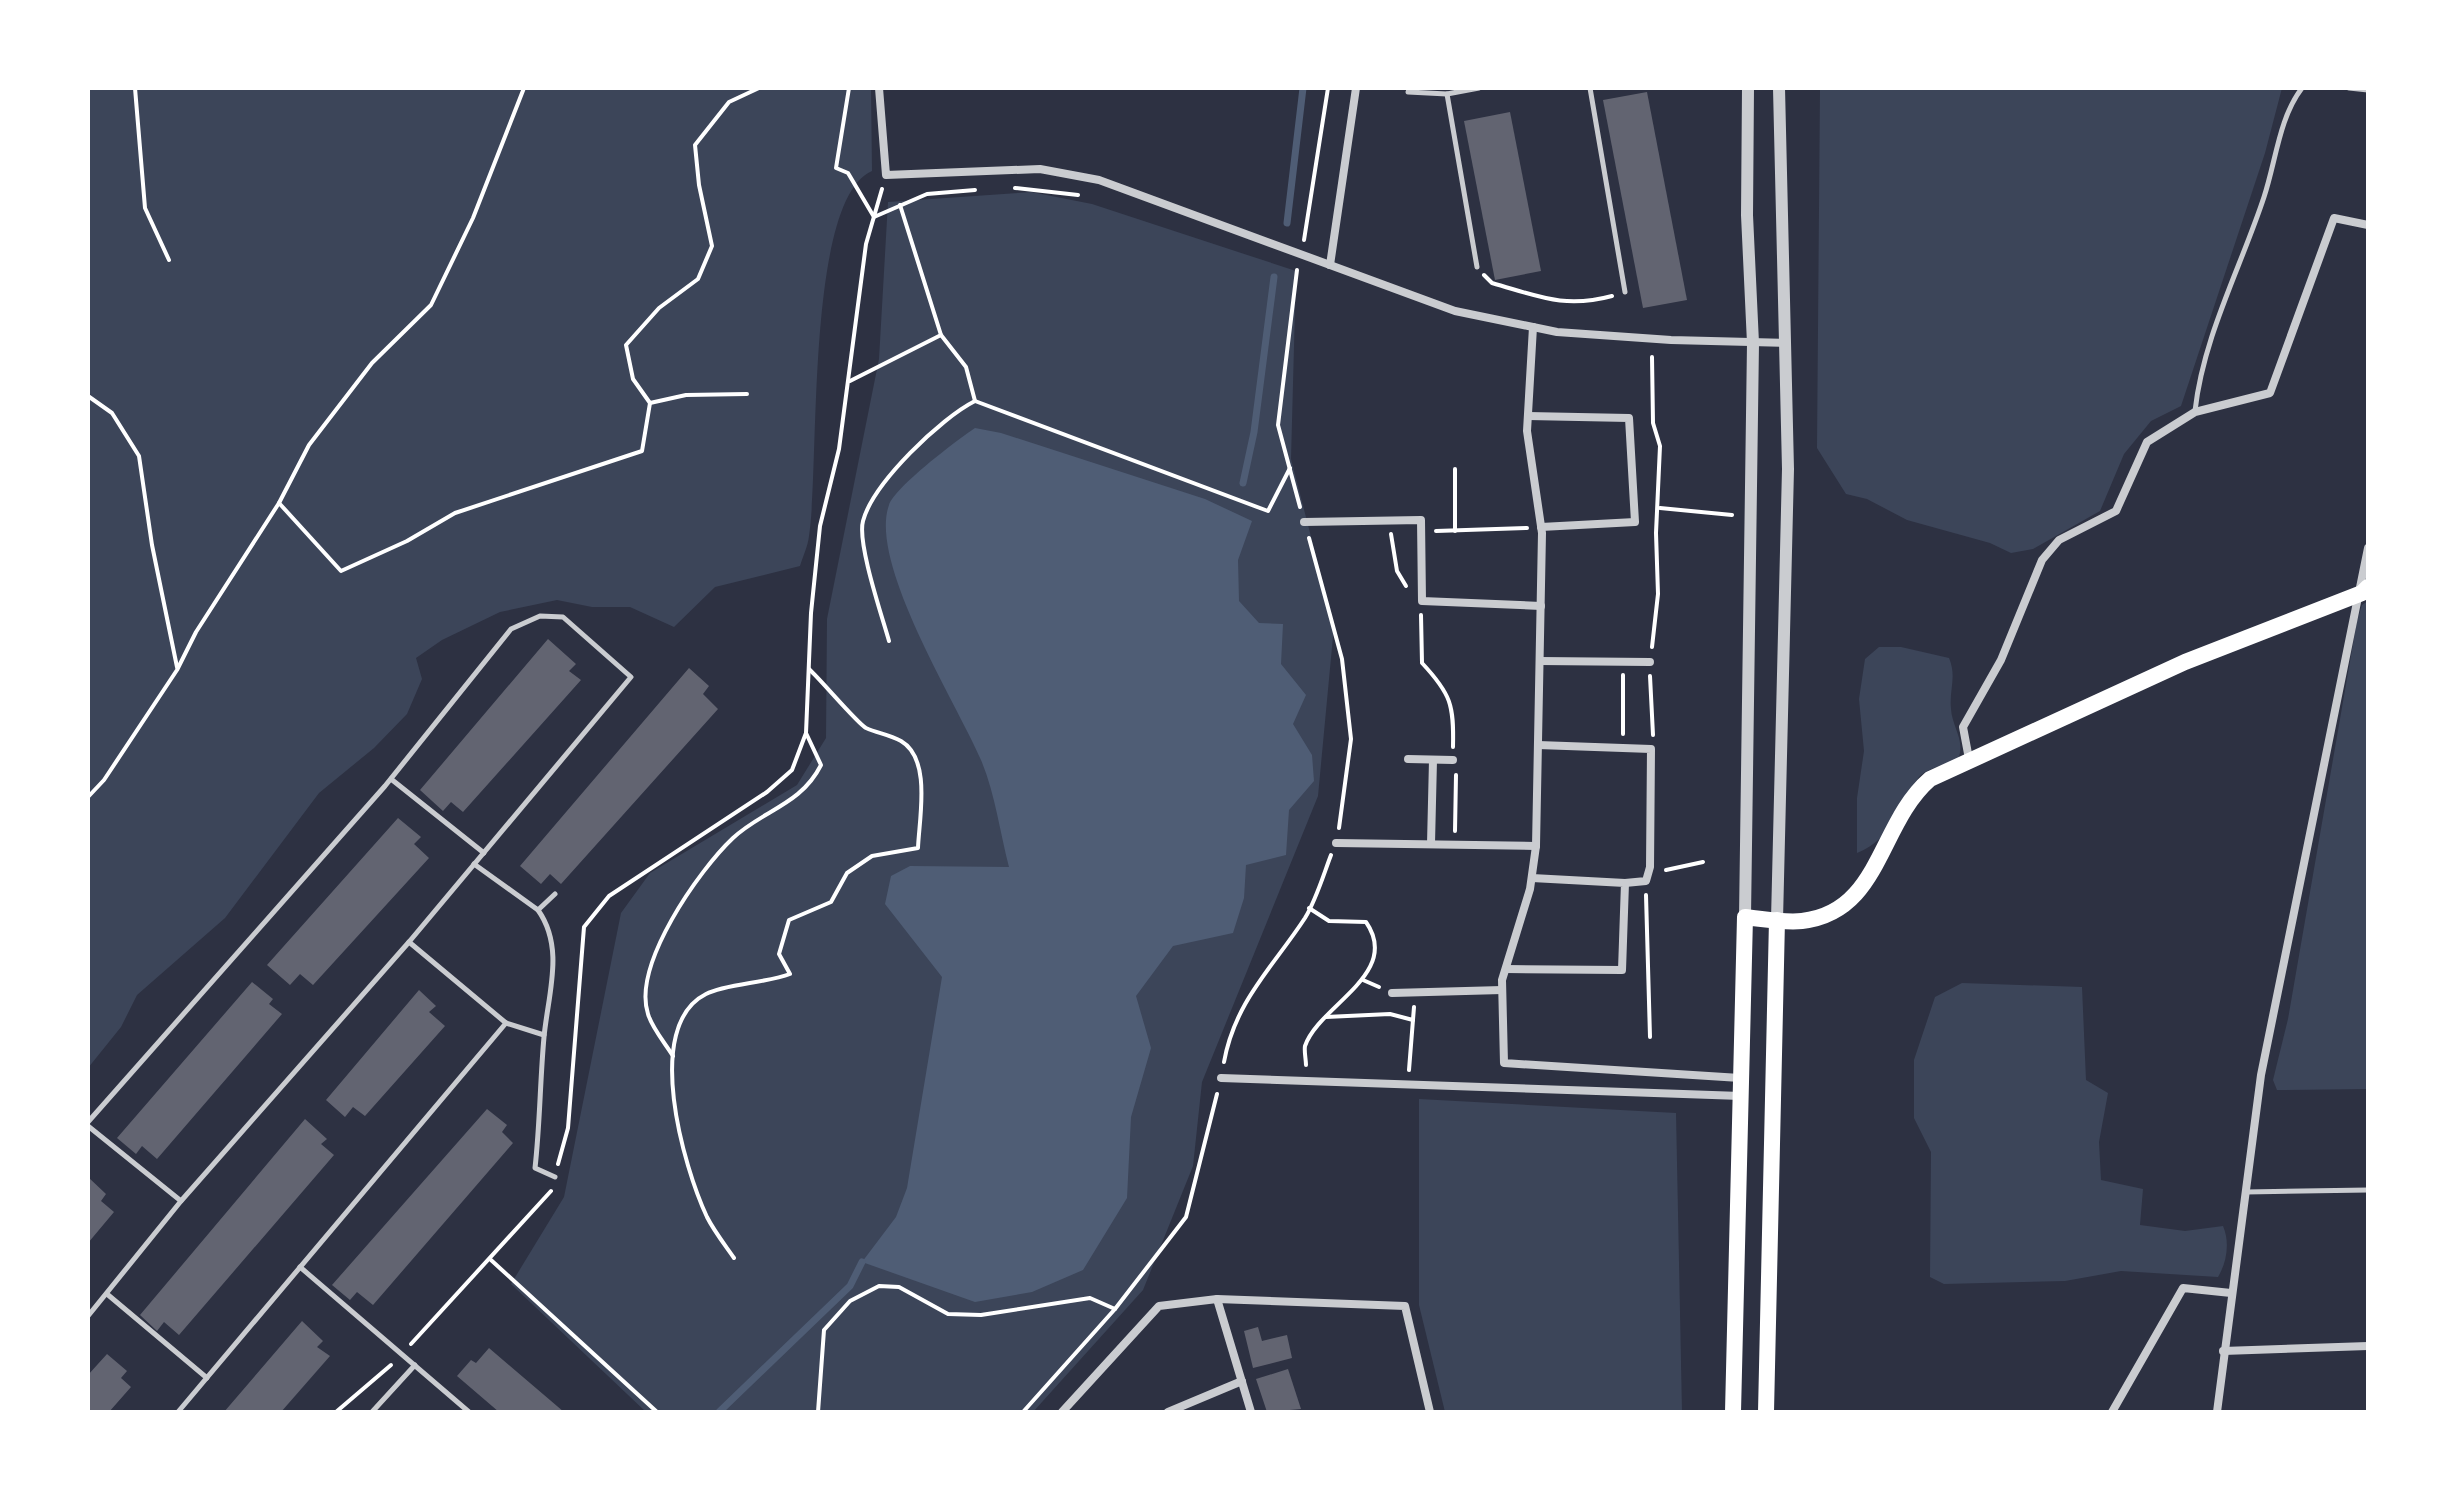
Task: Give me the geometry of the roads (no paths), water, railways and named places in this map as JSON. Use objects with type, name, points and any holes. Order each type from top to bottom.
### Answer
[{"type":"main road","points":[[1733,1412],[1745,917],[1777,920],[1819,918],[1848,904],[1867,879],[1909,797],[1930,779],[2185,662],[2365,590]]},
{"type":"main road","points":[[1766,1412],[1777,920]]},
{"type":"street","points":[[879,88],[886,175],[1040,169],[1099,180],[1455,311],[1533,327],[1657,339],[1785,343]]},
{"type":"street","points":[[1330,265],[1356,88]]},
{"type":"street","points":[[1745,917],[1753,343],[1747,191],[1748,88]]},
{"type":"street","points":[[1777,920],[1788,469],[1779,203],[1779,88]]},
{"type":"street","points":[[1969,759],[1963,727],[2001,660],[2042,560],[2059,540],[2116,511],[2147,442],[2195,412],[2270,393],[2334,218],[2368,225]]},
{"type":"street","points":[[1533,327],[1528,416],[1541,527],[1536,846],[1532,878],[1502,990],[1504,1063],[1741,1078]]},
{"type":"street","points":[[1528,416],[1629,418],[1635,522],[1541,527]]},
{"type":"street","points":[[1304,522],[1421,520],[1422,601],[1541,606]]},
{"type":"street","points":[[2217,1412],[2261,1075],[2365,590],[2368,548]]},
{"type":"street","points":[[1540,661],[1650,662]]},
{"type":"street","points":[[1532,878],[1625,883],[1647,877],[1651,749],[1538,745]]},
{"type":"street","points":[[1408,759],[1453,760]]},
{"type":"street","points":[[1431,844],[1433,760]]},
{"type":"street","points":[[1336,843],[1536,846]]},
{"type":"street","points":[[1506,969],[1622,970],[1625,883]]},
{"type":"street","points":[[1392,993],[1502,990]]},
{"type":"street","points":[[1221,1078],[1741,1096]]},
{"type":"street","points":[[2112,1412],[2183,1288],[2231,1293]]},
{"type":"street","points":[[1217,1299],[1251,1412]]},
{"type":"street","points":[[1062,1412],[1159,1306],[1217,1299],[1405,1306],[1430,1412]]},
{"type":"street","points":[[2223,1351],[2368,1346]]},
{"type":"street","points":[[1168,1412],[1242,1381]]},
{"type":"lane","points":[[1408,92],[1447,94],[1478,88]]},
{"type":"lane","points":[[1590,88],[1625,292]]},
{"type":"lane","points":[[2195,412],[2199,375],[2264,196],[2291,102],[2302,88]]},
{"type":"lane","points":[[2349,88],[2368,90]]},
{"type":"lane","points":[[1447,94],[1477,267]]},
{"type":"lane","points":[[88,1316],[181,1201],[409,942],[631,677],[563,617],[540,616],[511,629],[391,779],[88,1124],[181,1201]]},
{"type":"lane","points":[[391,779],[484,853]]},
{"type":"lane","points":[[474,864],[538,910],[549,925],[553,949],[553,990],[544,1035],[535,1168],[555,1177]]},
{"type":"lane","points":[[538,910],[555,894]]},
{"type":"lane","points":[[409,942],[506,1023],[544,1035]]},
{"type":"lane","points":[[178,1412],[506,1023]]},
{"type":"lane","points":[[2245,1192],[2368,1190]]},
{"type":"lane","points":[[300,1267],[469,1412]]},
{"type":"lane","points":[[107,1294],[207,1378]]},
{"type":"lane","points":[[372,1412],[415,1365]]},
{"type":"waterway","points":[[1287,223],[1303,88]]},
{"type":"waterway","points":[[1243,483],[1254,432],[1274,277]]},
{"type":"waterway","points":[[719,1412],[850,1286],[862,1262]]}]
